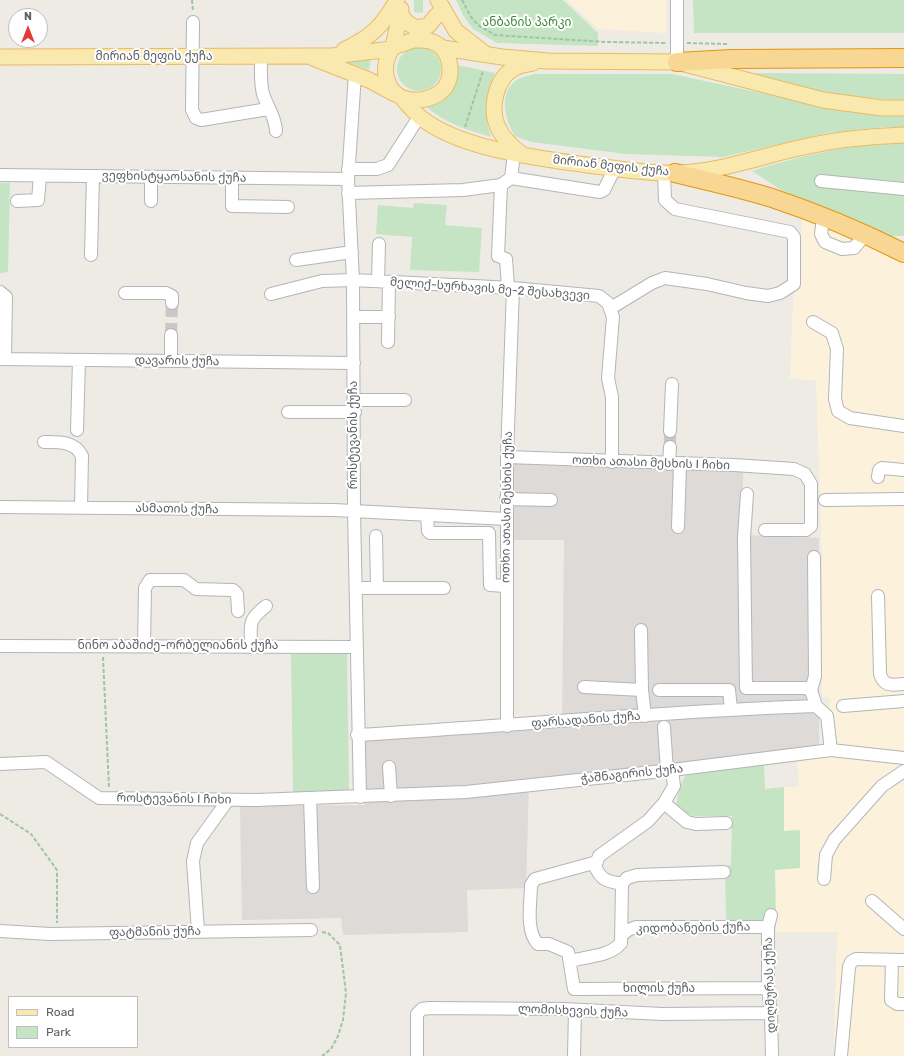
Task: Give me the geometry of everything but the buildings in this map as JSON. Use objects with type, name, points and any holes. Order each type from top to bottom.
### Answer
[{"type":"highway","points":[[677,62],[732,59],[904,58]]},
{"type":"highway","points":[[669,173],[771,198],[901,250]]},
{"type":"main road","points":[[332,56],[371,35],[388,15],[397,0]]},
{"type":"main road","points":[[401,7],[406,22],[416,28],[428,26],[438,5]]},
{"type":"main road","points":[[401,7],[392,48],[386,62],[386,77],[389,86],[399,96],[419,100],[431,97],[445,86],[449,79],[450,64],[442,47],[438,5]]},
{"type":"main road","points":[[438,5],[456,31],[473,46],[489,55]]},
{"type":"main road","points":[[392,48],[405,42],[422,40],[436,43],[442,47],[489,55],[548,60],[677,62],[823,100],[882,108],[904,108]]},
{"type":"main road","name":"მირიან მეფის ქუჩა","points":[[0,57],[332,56],[392,48]]},
{"type":"main road","name":"მირიან მეფის ქუჩა","points":[[308,56],[355,74],[399,96],[419,116],[433,126],[460,138],[520,155],[615,168],[669,173],[714,168],[800,148],[874,136],[904,134]]},
{"type":"main road","points":[[520,155],[511,146],[497,125],[494,116],[495,98],[503,78],[513,69],[548,60]]},
{"type":"street","points":[[677,0],[677,62]]},
{"type":"street","points":[[193,22],[192,110],[196,118],[201,120],[268,109]]},
{"type":"street","points":[[261,56],[263,91],[268,109],[275,118],[276,131]]},
{"type":"street","name":"როსტევანის ქუჩა","points":[[355,74],[348,193],[353,280],[357,735],[360,797]]},
{"type":"street","name":"ვეფხისტყაოსანის ქუჩა","points":[[0,175],[232,178],[348,174],[377,169],[388,164],[419,116]]},
{"type":"street","points":[[348,193],[464,190],[501,185],[511,178],[520,155]]},
{"type":"street","points":[[511,178],[600,192],[604,190],[615,168]]},
{"type":"street","points":[[612,462],[612,396],[608,378],[613,317],[611,308],[652,283],[665,278],[707,284],[746,293],[768,296],[780,293],[794,284],[794,237],[790,232],[675,209],[665,200],[669,173]]},
{"type":"street","points":[[17,201],[38,200],[40,176]]},
{"type":"street","points":[[91,255],[93,176]]},
{"type":"street","points":[[151,177],[151,201]]},
{"type":"street","points":[[232,178],[232,206],[288,207]]},
{"type":"street","points":[[821,181],[904,189]]},
{"type":"street","name":"ოთხი ათასი მესხის ქუჩა","points":[[501,185],[498,256],[506,260],[511,288],[506,499],[507,726]]},
{"type":"street","points":[[379,244],[389,318],[388,342]]},
{"type":"street","points":[[296,260],[352,252]]},
{"type":"street","name":"მელიქ-სურხავის მე-2 შესახვევი","points":[[271,294],[322,281],[384,281],[511,288],[599,296],[608,303],[611,308]]},
{"type":"street","points":[[0,292],[6,297],[2,359]]},
{"type":"street","points":[[125,293],[166,293],[172,296],[172,303]]},
{"type":"street","points":[[353,317],[389,318]]},
{"type":"street","points":[[813,322],[832,333],[837,349],[835,399],[838,411],[850,418],[904,426]]},
{"type":"street","points":[[171,335],[171,361]]},
{"type":"street","name":"დავარის ქუჩა","points":[[2,359],[354,363]]},
{"type":"street","points":[[77,430],[79,360]]},
{"type":"street","points":[[670,431],[672,384]]},
{"type":"street","points":[[288,412],[405,400]]},
{"type":"street","points":[[44,442],[70,444],[79,449],[82,456],[81,508]]},
{"type":"street","points":[[670,447],[682,462],[678,527]]},
{"type":"street","name":"ოთხი ათასი მესხის I ჩიხი","points":[[507,457],[612,462],[682,462],[794,470],[806,474],[811,484],[811,526],[806,530],[765,530]]},
{"type":"street","points":[[878,477],[878,470],[882,468],[904,470]]},
{"type":"street","points":[[747,494],[744,538],[746,688],[805,688],[811,690]]},
{"type":"street","points":[[506,499],[551,500]]},
{"type":"street","points":[[825,500],[904,499]]},
{"type":"street","name":"ასმათის ქუჩა","points":[[0,506],[354,511],[506,519]]},
{"type":"street","points":[[427,515],[428,531],[430,533],[489,533],[490,585],[506,586]]},
{"type":"street","points":[[376,536],[376,588]]},
{"type":"street","points":[[814,557],[815,676],[811,690],[816,706],[827,716],[831,750]]},
{"type":"street","points":[[144,646],[145,588],[150,580],[184,580],[196,589],[233,590],[238,594],[238,611]]},
{"type":"street","points":[[356,588],[444,588]]},
{"type":"street","points":[[878,596],[880,674],[882,681],[888,685],[904,684]]},
{"type":"street","points":[[251,647],[251,620],[253,616],[266,606]]},
{"type":"street","points":[[642,630],[642,690],[645,716]]},
{"type":"street","name":"ნინო აბაშიძე-ორბელიანის ქუჩა","points":[[0,646],[356,647]]},
{"type":"street","points":[[584,687],[642,690]]},
{"type":"street","points":[[659,690],[729,690],[731,709]]},
{"type":"street","points":[[843,706],[904,701]]},
{"type":"street","name":"ფარსადანის ქუჩა","points":[[357,735],[507,726],[731,709],[816,706]]},
{"type":"street","points":[[622,884],[607,880],[599,875],[595,866],[599,856],[648,821],[664,803],[674,786],[670,771],[664,727]]},
{"type":"street","name":"ჭაშნაგირის ქუჩა","points":[[360,797],[466,792],[670,771],[831,750],[904,758]]},
{"type":"street","name":"როსტევანის I ჩიხი","points":[[0,764],[46,762],[99,798],[228,800],[360,797]]},
{"type":"street","points":[[389,767],[391,796]]},
{"type":"street","points":[[824,879],[826,855],[834,840],[882,786],[904,771]]},
{"type":"street","points":[[310,798],[313,887]]},
{"type":"street","points":[[198,931],[193,861],[197,843],[228,800]]},
{"type":"street","points":[[664,803],[687,822],[696,824],[726,823]]},
{"type":"street","points":[[574,1056],[569,1010],[574,989],[568,952],[549,944],[538,944],[534,940],[531,932],[531,885],[535,879],[597,862]]},
{"type":"street","points":[[622,935],[622,884],[627,878],[637,875],[724,872]]},
{"type":"street","points":[[872,901],[904,929]]},
{"type":"street","name":"დიღმურას ქუჩა","points":[[771,914],[768,927],[768,988],[771,1013],[772,1056]]},
{"type":"street","name":"კიდობანების ქუჩა","points":[[570,964],[574,960],[610,952],[621,943],[622,935],[628,930],[636,927],[768,927]]},
{"type":"street","name":"ფატმანის ქუჩა","points":[[0,931],[57,934],[311,930]]},
{"type":"street","points":[[841,1056],[849,967],[851,962],[856,960],[898,960],[891,1000],[897,1004],[904,1004]]},
{"type":"street","name":"ხილის ქუჩა","points":[[574,989],[768,988]]},
{"type":"street","name":"ლომისხევის ქუჩა","points":[[417,1055],[417,1014],[422,1009],[569,1010],[662,1014],[771,1013]]},
{"type":"path","points":[[464,128],[483,71]]},
{"type":"path","points":[[102,646],[109,798]]},
{"type":"path","points":[[0,814],[31,834],[57,870],[57,934]]},
{"type":"path","points":[[311,930],[328,933],[340,945],[346,993],[343,1020],[338,1036],[331,1048],[322,1056]]},
{"type":"shaded area","points":[[567,0],[666,0],[667,33],[598,29]]},
{"type":"shaded area","points":[[803,218],[879,248],[904,261],[904,1056],[834,1056],[837,932],[776,932],[775,869],[800,868],[800,830],[784,831],[784,787],[799,787],[797,759],[833,755],[829,697],[822,697],[822,560],[816,381],[790,378],[793,301]]},
{"type":"shaded area","points":[[513,462],[743,471],[743,535],[819,538],[819,747],[529,781],[526,888],[467,890],[468,932],[343,935],[341,918],[242,920],[240,806],[364,805],[364,741],[562,728],[564,540],[510,540]]},
{"type":"green space","points":[[414,0],[423,0],[423,13],[414,12]]},
{"type":"green space","name":"ანბანის პარკი","points":[[456,0],[563,0],[598,33],[598,46],[497,43],[473,29],[463,15]]},
{"type":"green space","points":[[693,0],[904,0],[904,33],[694,33]]},
{"type":"green space","points":[[415,47],[423,47],[435,53],[441,65],[441,73],[435,85],[423,91],[415,91],[403,85],[397,73],[397,65],[403,53]]},
{"type":"green space","points":[[371,58],[369,70],[346,62]]},
{"type":"green space","points":[[457,65],[495,73],[486,105],[491,137],[465,129],[449,122],[433,113],[426,107],[434,104],[450,92],[457,73]]},
{"type":"green space","points":[[756,73],[904,74],[904,101],[834,95],[756,75]]},
{"type":"green space","points":[[534,74],[672,74],[799,101],[904,114],[904,127],[883,127],[828,133],[723,157],[626,154],[531,142],[515,136],[508,122],[505,99],[507,91],[511,85],[518,79]]},
{"type":"green space","points":[[882,143],[904,143],[904,236],[886,236],[781,190],[752,171],[784,161],[816,154]]},
{"type":"green space","points":[[0,183],[10,183],[8,272],[0,273]]},
{"type":"green space","points":[[414,203],[447,205],[445,225],[482,228],[479,272],[410,270],[412,237],[376,234],[378,205],[413,208]]},
{"type":"green space","points":[[291,654],[347,654],[349,793],[293,794]]},
{"type":"green space","points":[[764,764],[765,789],[784,787],[784,831],[800,830],[800,868],[775,870],[776,920],[726,921],[725,866],[731,865],[732,816],[693,816],[676,808],[679,790],[687,774]]},
{"type":"tunnel","points":[[171,335],[172,303]]},
{"type":"tunnel","points":[[670,431],[670,447]]}]
